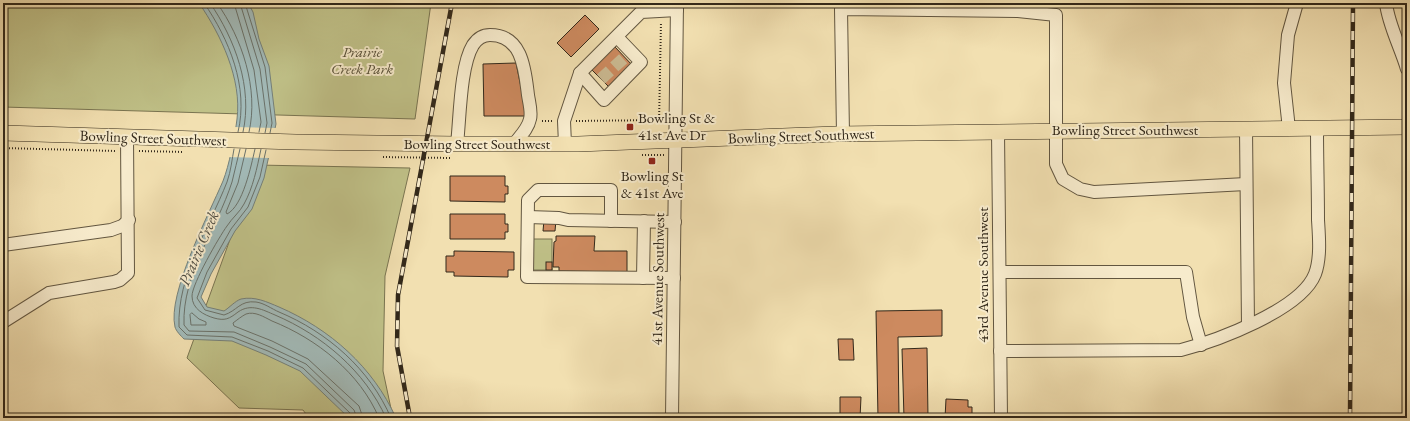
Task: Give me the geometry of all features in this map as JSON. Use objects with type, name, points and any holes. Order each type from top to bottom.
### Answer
[{"type":"main road","name":"Bowling Street Southwest","points":[[3,133],[127,144],[201,139],[296,142],[565,144],[843,134],[1407,127]]},
{"type":"street","points":[[1289,129],[1284,83],[1288,35],[1297,3]]},
{"type":"street","points":[[1386,3],[1387,14],[1402,49],[1407,69]]},
{"type":"street","points":[[565,144],[564,121],[580,73],[641,12],[661,11],[677,6]]},
{"type":"street","name":"41st Avenue Southwest","points":[[672,418],[677,6]]},
{"type":"street","points":[[843,134],[841,6],[1018,11],[1056,9],[1056,164],[1063,179],[1080,189],[1094,192],[1246,184]]},
{"type":"street","points":[[457,144],[466,65],[472,46],[478,39],[486,35],[496,35],[510,42],[517,49],[524,62],[531,117],[526,129],[514,144]]},
{"type":"street","points":[[580,73],[596,83],[604,100],[641,62],[628,55],[617,37]]},
{"type":"street","points":[[1000,351],[1181,350],[1201,345],[1281,310],[1302,294],[1315,274],[1319,250],[1317,128]]},
{"type":"street","points":[[1246,129],[1248,325]]},
{"type":"street","name":"43rd Avenue Southwest","points":[[998,132],[1001,418]]},
{"type":"street","points":[[3,322],[49,293],[114,282],[126,276],[129,270],[127,144]]},
{"type":"street","points":[[611,221],[611,190],[538,190],[528,200],[527,277],[674,278]]},
{"type":"street","points":[[528,217],[559,218],[568,220],[675,222]]},
{"type":"street","points":[[3,245],[111,230],[122,226],[129,220]]},
{"type":"street","points":[[643,278],[644,221]]},
{"type":"street","points":[[1000,272],[1186,272],[1193,316],[1201,345]]},
{"type":"path","points":[[659,124],[661,11]]},
{"type":"path","points":[[542,121],[660,120]]},
{"type":"path","points":[[3,148],[127,144],[186,152]]},
{"type":"green space","name":"Prairie Creek Park","points":[[3,3],[431,3],[415,119],[3,107]]},
{"type":"green space","points":[[257,165],[410,168],[385,276],[383,371],[393,418],[309,418],[303,410],[239,408],[187,358]]},
{"type":"green space","points":[[532,239],[552,239],[552,270],[532,270]]},
{"type":"water","name":"Prairie Creek","points":[[199,3],[248,3],[253,12],[259,39],[269,66],[276,124],[264,178],[252,209],[235,231],[211,274],[201,297],[207,307],[224,311],[241,299],[251,298],[261,300],[279,307],[316,326],[332,338],[362,366],[375,382],[396,418],[349,418],[300,371],[232,341],[184,339],[175,327],[174,313],[177,295],[191,254],[223,181],[232,151],[237,119],[238,104],[233,73],[222,43]]},
{"type":"pier","points":[[233,127],[277,128],[270,158],[226,157]]},
{"type":"building","points":[[585,15],[599,29],[571,57],[557,43]]},
{"type":"building","points":[[615,47],[633,66],[610,88],[592,70]]},
{"type":"building","points":[[516,63],[527,116],[484,116],[483,64]]},
{"type":"building","points":[[450,176],[505,176],[505,186],[508,186],[508,194],[505,194],[505,202],[450,201]]},
{"type":"building","points":[[450,214],[505,214],[505,224],[508,224],[508,232],[505,232],[505,239],[450,239]]},
{"type":"building","points":[[544,220],[556,220],[555,231],[543,231]]},
{"type":"building","points":[[556,236],[595,236],[594,251],[627,251],[627,272],[559,271],[559,267],[553,267],[554,242],[556,241]]},
{"type":"building","points":[[454,251],[514,252],[514,270],[508,270],[508,277],[454,276],[454,272],[446,272],[446,256],[454,256]]},
{"type":"building","points":[[546,262],[552,262],[552,270],[546,270]]},
{"type":"building","points":[[942,310],[942,336],[898,337],[899,418],[878,418],[876,311]]},
{"type":"building","points":[[838,339],[853,339],[854,360],[839,360]]},
{"type":"building","points":[[927,348],[928,418],[904,418],[902,349]]},
{"type":"building","points":[[840,397],[861,397],[860,418],[840,418]]},
{"type":"building","points":[[946,399],[968,400],[968,407],[972,407],[972,418],[945,418]]},
{"type":"tunnel","points":[[601,79],[625,57]]},
{"type":"railway","points":[[410,418],[397,346],[398,295],[452,3]]},
{"type":"railway","points":[[1350,418],[1353,3]]},
{"type":"place","name":"Bowling St & 41st Ave Dr","points":[[630,127]]},
{"type":"place","name":"Bowling St & 41st Ave","points":[[652,161]]}]
